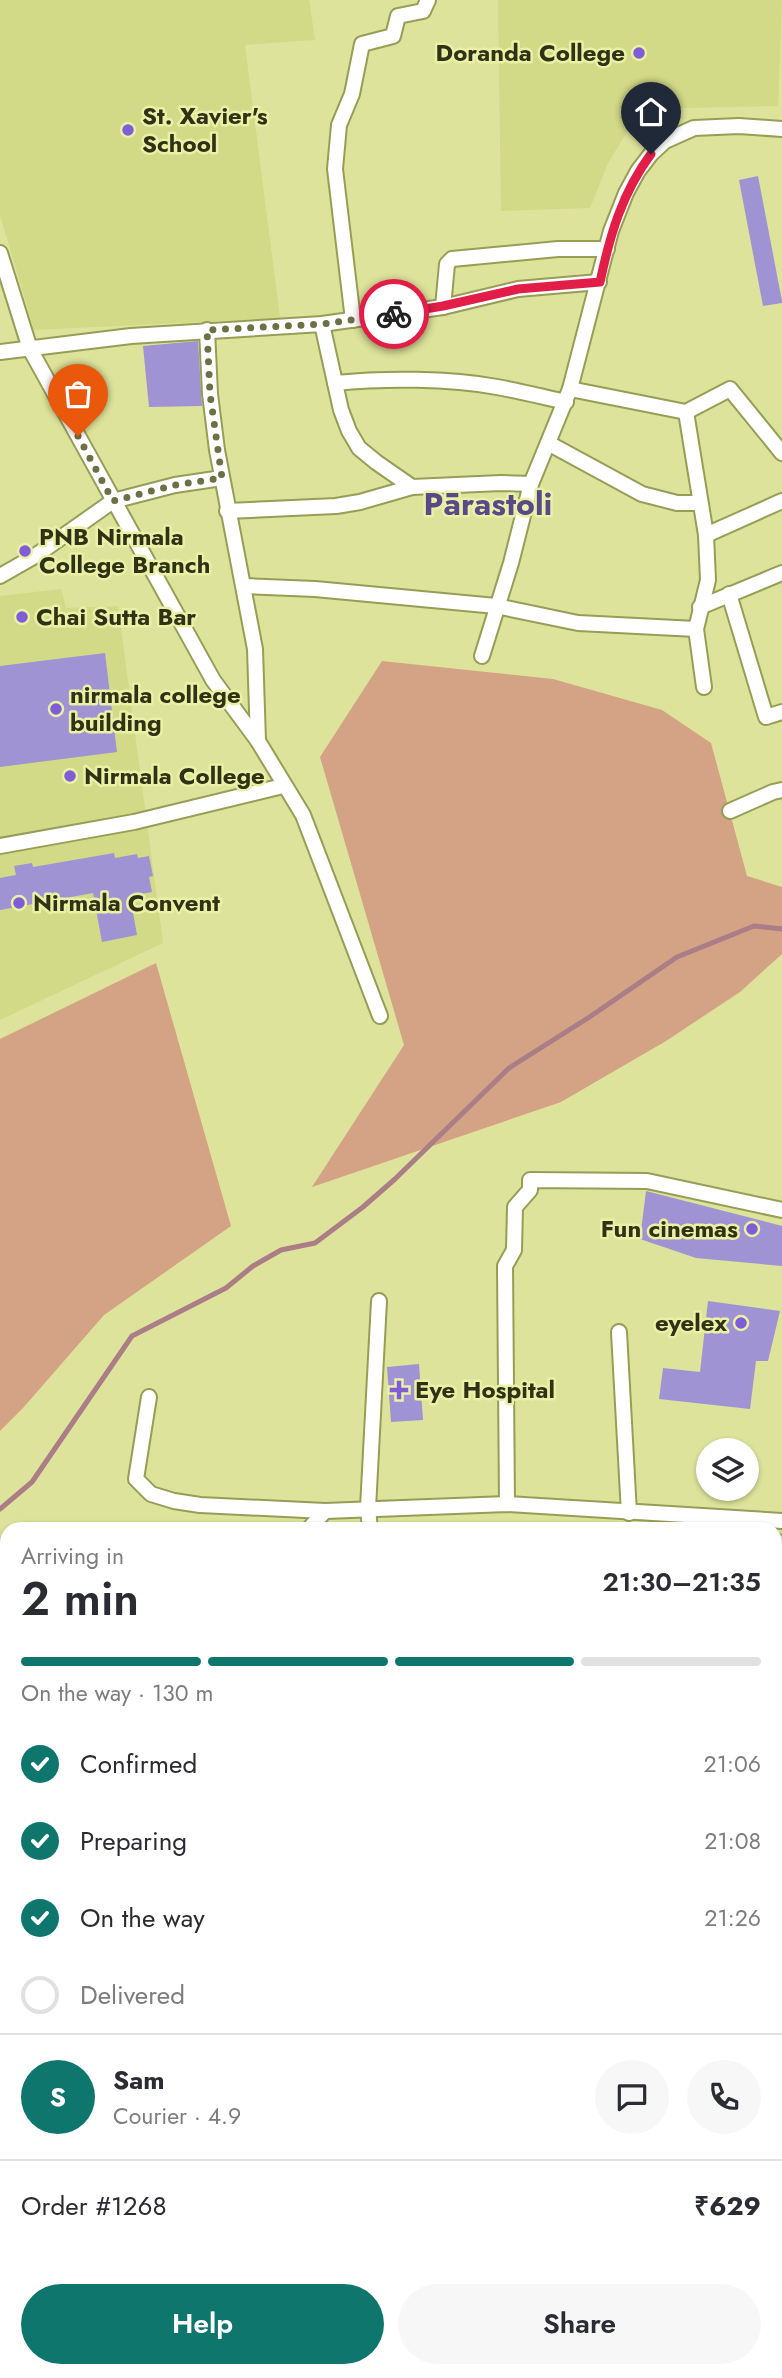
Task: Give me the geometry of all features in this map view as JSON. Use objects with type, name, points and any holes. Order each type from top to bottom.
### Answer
[{"type":"street","points":[[353,320],[335,169],[339,125],[352,94],[362,44],[393,36],[398,16],[423,12],[428,0]]},
{"type":"street","points":[[482,656],[511,563],[531,484],[568,396],[614,222],[626,193],[651,154],[679,133],[707,127],[782,129]]},
{"type":"street","points":[[443,306],[447,264],[452,260],[558,249],[607,249]]},
{"type":"street","points":[[0,253],[30,349],[213,680],[258,741],[303,816],[380,1016]]},
{"type":"street","points":[[0,352],[131,336],[323,324],[443,306],[518,289],[600,282]]},
{"type":"street","points":[[323,324],[341,410],[353,439],[359,448],[412,486]]},
{"type":"street","points":[[207,330],[210,394],[222,478],[255,649],[258,741]]},
{"type":"street","points":[[335,383],[357,380],[447,382],[686,412],[730,389],[782,453]]},
{"type":"street","points":[[686,412],[706,535],[708,580],[696,629],[704,687]]},
{"type":"street","points":[[548,443],[642,494],[677,503],[699,503]]},
{"type":"street","points":[[0,576],[36,556],[113,501],[175,485],[222,478]]},
{"type":"street","points":[[228,511],[336,506],[412,486],[501,482],[531,484]]},
{"type":"street","points":[[706,535],[782,501]]},
{"type":"street","points":[[701,607],[782,573]]},
{"type":"street","points":[[244,586],[496,606],[578,623],[696,629]]},
{"type":"street","points":[[729,594],[766,717],[782,712]]},
{"type":"street","points":[[0,846],[134,822],[283,786]]},
{"type":"street","points":[[730,811],[782,790]]},
{"type":"street","points":[[507,1504],[505,1266],[514,1250],[515,1207],[530,1190],[530,1180],[647,1181],[782,1210]]},
{"type":"street","points":[[369,1522],[379,1301]]},
{"type":"street","points":[[620,1332],[629,1513]]},
{"type":"street","points":[[149,1397],[136,1479],[150,1494],[174,1501],[200,1505],[325,1511],[507,1504],[782,1521]]},
{"type":"street","points":[[315,1522],[325,1511]]},
{"type":"shaded area","name":"St. Xavier's School","points":[[0,0],[309,0],[315,40],[245,45],[280,318],[34,330],[0,215]]},
{"type":"shaded area","name":"Doranda College","points":[[498,0],[782,0],[778,106],[681,108],[633,122],[608,163],[590,208],[501,211]]},
{"type":"shaded area","name":"Nirmala College","points":[[61,589],[66,608],[118,606],[163,943],[0,1020],[0,596]]},
{"type":"shaded area","points":[[382,661],[553,679],[662,710],[711,743],[747,876],[782,887],[782,954],[740,992],[666,1041],[561,1102],[312,1187],[404,1045],[320,757]]},
{"type":"shaded area","points":[[156,963],[231,1226],[104,1315],[0,1431],[0,1039]]},
{"type":"building","points":[[758,176],[782,301],[763,306],[739,180]]},
{"type":"building","points":[[198,341],[202,406],[149,407],[143,346]]},
{"type":"building","name":"nirmala college building","points":[[105,653],[117,752],[0,767],[0,666]]},
{"type":"building","name":"Nirmala Convent","points":[[114,853],[115,858],[137,854],[138,858],[149,856],[153,876],[149,877],[152,892],[130,896],[137,935],[102,942],[93,893],[0,910],[0,878],[16,875],[14,866],[32,863],[33,867]]},
{"type":"building","points":[[646,1191],[782,1226],[782,1266],[696,1258],[640,1239]]},
{"type":"building","points":[[708,1301],[780,1311],[768,1361],[756,1361],[750,1409],[659,1399],[663,1368],[700,1372]]},
{"type":"building","points":[[419,1364],[423,1420],[391,1422],[387,1367]]},
{"type":"waterway","points":[[0,1509],[32,1482],[132,1336],[226,1288],[253,1266],[281,1250],[315,1243],[395,1179],[509,1068],[677,957],[754,926],[782,929]]},
{"type":"way so far","points":[[78,436],[113,501],[175,485],[222,478],[210,394],[207,330],[323,324],[394,314]]},
{"type":"place","name":"Doranda College","points":[[639,53]]},
{"type":"place","name":"St. Xavier's School","points":[[128,130]]},
{"type":"place","name":"PNB Nirmala College Branch","points":[[25,551]]},
{"type":"place","name":"Chai Sutta Bar","points":[[22,617]]},
{"type":"place","name":"nirmala college building","points":[[56,709]]},
{"type":"place","name":"Nirmala College","points":[[70,776]]},
{"type":"place","name":"Nirmala Convent","points":[[19,903]]},
{"type":"place","name":"Fun cinemas","points":[[752,1229]]},
{"type":"place","name":"eyelex","points":[[741,1323]]},
{"type":"place","name":"Eye Hospital","points":[[399,1390]]},
{"type":"district","name":"Pārastoli","points":[[488,504]]},
{"type":"route","points":[[394,314],[518,289],[600,282],[611,231],[618,213],[638,171],[651,154]]}]
